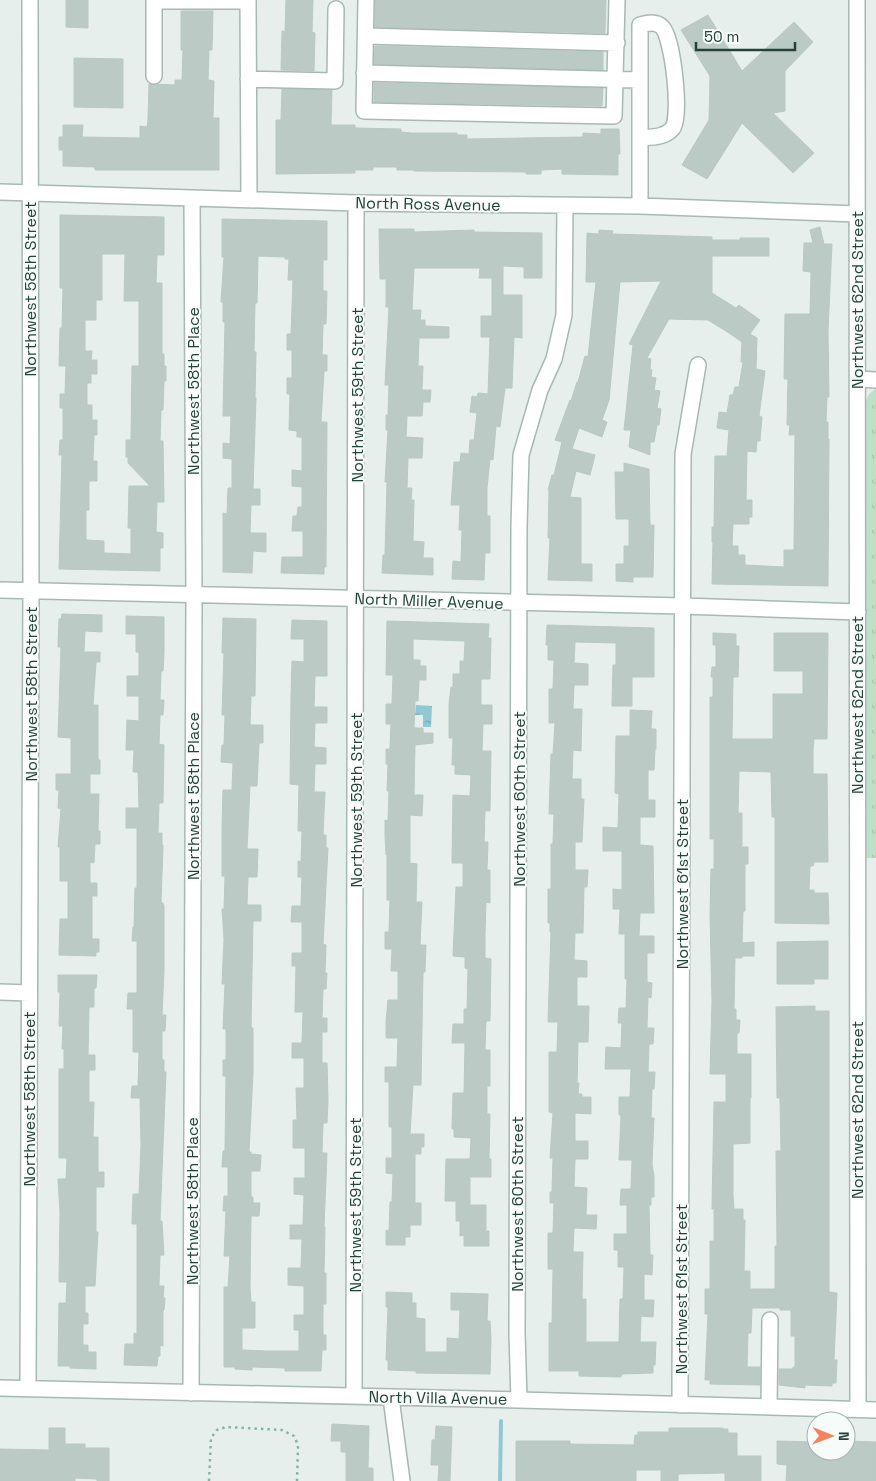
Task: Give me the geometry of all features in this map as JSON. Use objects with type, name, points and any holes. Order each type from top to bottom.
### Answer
[{"type":"street","name":"Northwest 58th Street","points":[[28,1388],[31,591],[30,0]]},
{"type":"street","points":[[366,0],[364,110],[614,116],[617,0]]},
{"type":"street","name":"Northwest 62nd Street","points":[[857,0],[858,380],[856,531],[858,612],[856,823],[858,1409]]},
{"type":"street","points":[[154,76],[154,1],[248,1],[249,198]]},
{"type":"street","points":[[248,79],[335,81],[336,9]]},
{"type":"street","points":[[640,138],[658,137],[668,132],[675,123],[676,100],[672,59],[666,33],[662,27],[648,23],[640,26],[640,80],[640,138],[640,206]]},
{"type":"street","points":[[366,36],[617,43]]},
{"type":"street","points":[[364,73],[640,80]]},
{"type":"street","name":"North Ross Avenue","points":[[0,192],[249,198],[356,203],[640,206],[857,214]]},
{"type":"street","name":"Northwest 58th Place","points":[[191,1393],[194,595],[192,198]]},
{"type":"street","name":"Northwest 59th Street","points":[[354,1396],[357,599],[356,203]]},
{"type":"street","name":"Northwest 60th Street","points":[[519,1400],[517,1333],[519,526],[521,455],[540,390],[554,359],[564,315],[565,206]]},
{"type":"street","name":"Northwest 61st Street","points":[[680,1405],[683,454],[698,366]]},
{"type":"street","points":[[858,380],[876,380]]},
{"type":"street","name":"North Miller Avenue","points":[[0,590],[683,606],[858,612]]},
{"type":"street","points":[[0,992],[29,993]]},
{"type":"street","points":[[769,1407],[770,1320]]},
{"type":"street","name":"North Villa Avenue","points":[[0,1388],[876,1410]]},
{"type":"street","points":[[391,1398],[402,1481]]},
{"type":"path","points":[[209,1481],[211,1438],[217,1430],[226,1427],[282,1430],[294,1436],[298,1445],[297,1481]]},
{"type":"green space","points":[[876,389],[876,858],[864,858],[865,406],[868,396]]},
{"type":"water","points":[[416,705],[432,706],[431,727],[423,727],[423,715],[415,715]]},
{"type":"building","points":[[66,0],[88,0],[88,28],[66,27]]},
{"type":"building","points":[[286,0],[313,0],[312,32],[315,33],[314,71],[281,70],[282,31],[285,32]]},
{"type":"building","points":[[375,0],[606,0],[605,33],[375,27]]},
{"type":"building","points":[[181,11],[213,11],[212,50],[209,50],[208,80],[214,81],[213,118],[219,118],[219,170],[95,170],[95,167],[63,166],[63,150],[59,150],[59,137],[63,137],[63,125],[83,125],[82,137],[140,138],[140,126],[147,127],[149,84],[175,85],[175,80],[182,80]]},
{"type":"building","points":[[708,15],[742,71],[794,22],[813,42],[785,71],[785,111],[773,113],[814,153],[793,173],[742,123],[707,179],[682,165],[709,120],[710,76],[681,30]]},
{"type":"building","points":[[375,46],[603,52],[603,70],[374,64]]},
{"type":"building","points":[[74,58],[123,59],[123,108],[74,107]]},
{"type":"building","points":[[374,83],[603,88],[602,106],[374,102]]},
{"type":"building","points":[[282,89],[332,90],[331,125],[355,125],[355,128],[401,129],[401,132],[411,133],[457,133],[457,135],[467,135],[467,139],[583,137],[583,133],[601,134],[601,129],[619,129],[620,154],[618,154],[618,175],[562,174],[562,169],[541,170],[541,174],[526,174],[526,172],[414,171],[397,170],[397,167],[373,167],[373,170],[355,170],[355,173],[276,174],[276,120],[281,120]]},
{"type":"building","points":[[60,215],[164,217],[164,255],[157,255],[156,283],[162,283],[162,354],[164,354],[164,366],[166,366],[160,441],[163,441],[164,502],[157,502],[156,532],[163,533],[163,548],[160,548],[160,571],[59,569],[62,455],[59,455],[60,440],[63,440],[63,408],[60,408],[60,394],[65,394],[66,366],[59,366],[63,288],[60,288]],"holes":[[[102,254],[125,254],[124,301],[139,301],[139,366],[132,366],[131,440],[126,440],[126,457],[128,457],[128,463],[150,486],[129,486],[128,528],[131,528],[131,554],[104,553],[104,541],[86,540],[86,510],[89,510],[89,481],[97,481],[97,461],[93,461],[94,435],[97,435],[97,420],[92,420],[92,405],[87,405],[87,383],[91,383],[91,374],[97,374],[97,360],[91,360],[92,351],[85,351],[85,320],[96,320],[96,300],[102,300]]]},
{"type":"building","points":[[222,219],[327,221],[327,260],[323,260],[323,291],[327,291],[326,324],[323,324],[322,355],[327,355],[327,371],[324,371],[321,422],[327,422],[326,567],[324,567],[324,574],[281,573],[282,557],[303,557],[303,531],[292,531],[293,516],[297,516],[298,507],[302,507],[302,487],[292,486],[292,470],[302,471],[302,437],[297,437],[297,431],[289,430],[290,394],[287,394],[287,378],[292,378],[292,350],[287,350],[287,334],[291,334],[293,280],[288,280],[289,259],[285,259],[285,257],[258,256],[257,303],[255,303],[254,352],[256,352],[256,398],[253,489],[260,489],[260,505],[251,505],[250,533],[266,533],[266,552],[253,551],[252,573],[223,572],[223,513],[227,514],[228,488],[232,488],[232,459],[223,458],[223,443],[230,444],[231,416],[223,416],[225,322],[223,322],[223,302],[221,302],[224,257],[222,257]]},
{"type":"building","points":[[820,227],[824,244],[832,244],[828,331],[829,397],[827,397],[826,422],[828,422],[829,439],[828,586],[712,584],[715,456],[727,456],[729,430],[717,428],[719,412],[727,413],[730,395],[733,395],[735,387],[739,387],[743,362],[741,362],[742,342],[708,320],[669,319],[647,358],[651,359],[651,377],[656,378],[654,390],[660,391],[657,408],[661,409],[654,442],[650,442],[650,455],[629,447],[631,430],[624,430],[633,345],[629,344],[661,281],[620,282],[609,400],[602,420],[607,422],[602,437],[579,428],[572,449],[595,455],[590,475],[576,471],[570,497],[581,498],[581,564],[592,564],[592,581],[548,580],[550,538],[548,538],[548,490],[552,475],[554,475],[562,442],[555,440],[578,382],[585,356],[588,357],[596,282],[586,282],[587,233],[599,234],[599,230],[613,231],[612,234],[712,237],[712,240],[769,238],[769,256],[712,256],[712,293],[736,308],[739,305],[760,320],[750,334],[757,338],[756,369],[765,371],[759,416],[762,417],[760,441],[757,441],[756,452],[747,451],[746,500],[752,500],[752,517],[749,517],[749,524],[733,524],[732,546],[738,546],[738,555],[745,555],[745,565],[784,567],[784,550],[794,550],[795,435],[789,435],[790,425],[787,425],[788,379],[784,379],[785,314],[810,314],[811,272],[803,271],[804,243],[813,243],[810,230]]},
{"type":"building","points":[[379,229],[414,229],[414,232],[474,230],[474,232],[542,233],[542,278],[524,278],[524,267],[503,266],[503,295],[522,295],[522,338],[514,337],[512,388],[505,388],[500,427],[496,426],[493,460],[490,459],[487,516],[490,516],[490,553],[485,553],[484,580],[452,579],[453,561],[461,562],[462,530],[459,530],[460,505],[451,505],[454,462],[460,462],[461,453],[469,454],[470,440],[474,440],[477,413],[470,412],[472,396],[477,397],[478,393],[488,394],[490,337],[481,337],[481,316],[492,316],[492,278],[479,278],[480,268],[414,268],[412,310],[421,310],[420,320],[425,320],[425,326],[449,327],[449,338],[419,338],[418,366],[423,366],[422,390],[431,390],[430,402],[423,402],[422,416],[407,416],[406,437],[423,438],[422,458],[408,458],[407,488],[412,488],[411,500],[414,500],[413,541],[424,542],[423,558],[433,558],[433,575],[382,573],[383,555],[385,555],[387,482],[385,482],[388,430],[386,430],[386,415],[388,415],[389,385],[385,385],[389,307],[386,307],[386,279],[380,279]]},
{"type":"building","points":[[624,463],[649,469],[650,525],[654,525],[653,577],[633,577],[633,582],[616,581],[616,564],[624,564],[624,546],[629,546],[629,519],[616,519],[615,472],[624,472]]},
{"type":"building","points":[[62,614],[102,615],[102,632],[85,631],[84,652],[100,652],[100,662],[96,662],[93,705],[98,705],[98,760],[100,760],[100,774],[90,774],[90,794],[99,794],[98,831],[100,831],[100,844],[95,844],[94,863],[90,862],[90,883],[97,883],[97,896],[92,896],[92,939],[99,939],[99,952],[96,952],[96,956],[59,955],[60,919],[68,919],[68,881],[60,881],[60,847],[58,847],[61,809],[58,808],[59,790],[56,790],[56,774],[71,774],[71,738],[58,737],[61,647],[58,647],[59,619],[61,619]]},
{"type":"building","points":[[126,616],[164,617],[164,653],[160,700],[164,700],[163,715],[160,715],[159,744],[164,745],[163,803],[159,803],[158,833],[162,833],[163,845],[161,903],[164,906],[164,969],[162,1015],[166,1015],[165,1031],[162,1031],[162,1060],[164,1060],[164,1072],[166,1072],[160,1221],[162,1221],[164,1255],[160,1255],[159,1286],[164,1286],[163,1298],[165,1298],[163,1346],[160,1345],[160,1356],[158,1356],[157,1366],[124,1365],[125,1344],[134,1344],[134,1333],[137,1334],[137,1224],[132,1224],[133,1194],[139,1194],[141,1145],[140,1098],[131,1098],[132,1086],[138,1086],[139,1052],[133,1052],[133,1009],[127,1009],[128,993],[137,993],[137,941],[132,941],[135,888],[137,888],[137,828],[126,828],[126,808],[139,808],[138,772],[133,772],[134,750],[126,750],[127,720],[139,721],[139,696],[127,696],[127,676],[139,676],[139,652],[136,652],[136,634],[126,634]]},
{"type":"building","points":[[223,618],[256,619],[255,696],[251,696],[250,725],[263,725],[263,743],[259,743],[257,786],[250,786],[247,849],[258,849],[257,877],[248,877],[247,905],[261,905],[261,921],[253,921],[251,1028],[253,1028],[253,1073],[249,1152],[261,1155],[260,1171],[251,1171],[251,1197],[253,1197],[253,1203],[260,1203],[259,1216],[251,1216],[250,1288],[251,1302],[255,1302],[255,1328],[242,1328],[242,1350],[266,1351],[299,1351],[299,1330],[294,1330],[294,1315],[304,1315],[304,1286],[288,1285],[288,1268],[301,1268],[302,1239],[290,1239],[290,1225],[303,1225],[304,1195],[294,1194],[294,1178],[305,1178],[305,1148],[293,1148],[293,1120],[297,1120],[296,1088],[304,1088],[304,1058],[292,1058],[292,1043],[302,1043],[303,1012],[295,1012],[296,966],[292,966],[292,953],[302,953],[302,922],[291,922],[292,906],[301,906],[302,877],[298,877],[298,861],[301,862],[302,831],[298,831],[299,785],[290,784],[292,661],[304,662],[304,639],[291,639],[292,620],[327,621],[327,676],[315,676],[314,707],[327,707],[327,723],[315,723],[314,747],[326,748],[326,764],[315,764],[314,792],[325,792],[323,835],[326,835],[326,848],[328,848],[323,944],[326,945],[325,973],[327,973],[326,989],[323,989],[322,1018],[327,1018],[327,1032],[322,1032],[322,1063],[327,1063],[328,1100],[327,1123],[323,1123],[322,1153],[327,1153],[324,1227],[326,1304],[323,1304],[323,1335],[326,1335],[326,1350],[322,1350],[321,1371],[285,1371],[285,1368],[252,1367],[252,1370],[224,1367],[224,1287],[228,1287],[230,1256],[224,1256],[226,1211],[223,1211],[224,1196],[228,1196],[228,1167],[222,1167],[223,1151],[225,1151],[226,1076],[223,1076],[223,1060],[226,1060],[226,1029],[223,1029],[225,984],[222,984],[224,939],[222,909],[224,909],[225,876],[222,876],[222,829],[223,790],[232,790],[233,763],[221,762],[222,745],[224,745],[225,715],[222,715]]},
{"type":"building","points":[[387,621],[489,624],[488,638],[491,638],[490,679],[481,679],[481,705],[492,705],[492,724],[483,724],[482,751],[491,751],[490,811],[485,811],[484,842],[488,842],[487,870],[490,870],[490,903],[486,902],[485,958],[491,959],[490,1021],[486,1021],[485,1050],[490,1050],[490,1086],[487,1086],[487,1114],[490,1114],[489,1159],[491,1159],[491,1177],[470,1177],[470,1205],[486,1205],[486,1231],[489,1231],[489,1246],[464,1246],[464,1235],[460,1236],[460,1221],[456,1221],[456,1201],[445,1201],[446,1159],[470,1159],[471,1138],[454,1137],[454,1129],[452,1129],[453,1093],[464,1093],[465,1043],[452,1043],[453,1024],[464,1024],[464,1009],[467,1009],[468,969],[465,968],[465,957],[453,956],[456,887],[463,887],[463,863],[452,863],[453,795],[470,796],[471,775],[455,774],[455,765],[452,765],[453,738],[449,738],[449,704],[451,687],[453,687],[453,674],[460,674],[460,661],[464,661],[465,641],[413,639],[413,660],[420,660],[420,666],[426,666],[426,680],[419,680],[418,701],[415,701],[414,728],[423,728],[423,733],[433,733],[433,743],[415,745],[414,795],[423,795],[422,816],[410,815],[410,863],[417,864],[416,902],[422,902],[420,945],[426,945],[425,972],[423,972],[421,1085],[413,1085],[410,1134],[424,1134],[424,1147],[421,1147],[421,1154],[415,1154],[415,1203],[421,1203],[421,1225],[410,1225],[410,1237],[405,1237],[405,1245],[386,1245],[386,1230],[389,1231],[390,1202],[392,1202],[393,1174],[386,1173],[386,1158],[392,1158],[392,1127],[389,1127],[389,1082],[385,1082],[385,1067],[397,1067],[398,1038],[386,1038],[388,1000],[398,1000],[398,971],[391,971],[392,949],[385,949],[385,932],[389,932],[390,900],[387,900],[385,835],[385,820],[388,821],[389,791],[387,791],[388,764],[386,764],[386,749],[390,749],[391,724],[386,724],[386,704],[392,704],[393,675],[386,675]]},
{"type":"building","points":[[547,625],[654,628],[654,677],[632,677],[632,706],[612,706],[613,665],[616,665],[616,643],[575,642],[574,663],[588,664],[588,685],[574,685],[573,709],[582,709],[581,751],[573,750],[572,779],[581,779],[581,799],[584,799],[582,842],[575,842],[575,870],[588,870],[587,887],[584,887],[583,933],[575,933],[574,960],[587,961],[587,977],[577,977],[577,1006],[589,1006],[588,1042],[578,1042],[577,1083],[579,1083],[578,1094],[582,1094],[582,1097],[591,1097],[591,1114],[575,1113],[575,1141],[588,1141],[588,1159],[575,1159],[574,1187],[587,1188],[586,1215],[597,1215],[596,1229],[574,1228],[573,1252],[583,1252],[582,1299],[586,1299],[586,1342],[619,1342],[620,1299],[623,1299],[624,1267],[618,1267],[618,1250],[614,1250],[614,1234],[627,1234],[627,1205],[620,1205],[621,1189],[631,1189],[632,1160],[619,1160],[621,1115],[619,1115],[619,1097],[630,1097],[631,1069],[605,1069],[606,1047],[621,1048],[622,1023],[618,1023],[619,1008],[626,1008],[627,979],[625,979],[625,934],[619,934],[620,909],[613,909],[613,889],[622,890],[622,851],[603,851],[603,827],[618,828],[619,794],[615,793],[616,736],[630,736],[630,710],[652,711],[651,729],[656,729],[654,770],[648,770],[648,800],[655,800],[655,817],[640,817],[640,845],[653,846],[654,913],[640,913],[639,936],[654,936],[654,953],[647,953],[647,982],[652,983],[651,998],[648,997],[647,1028],[654,1028],[653,1044],[649,1044],[648,1072],[655,1072],[654,1089],[652,1089],[651,1118],[654,1118],[652,1164],[654,1197],[651,1197],[651,1205],[649,1205],[650,1255],[653,1255],[652,1275],[644,1274],[644,1300],[654,1300],[653,1317],[641,1316],[640,1342],[656,1342],[655,1365],[653,1365],[653,1373],[622,1374],[621,1377],[579,1376],[579,1371],[549,1371],[549,1323],[552,1323],[553,1269],[548,1269],[548,1233],[553,1233],[554,1203],[550,1203],[550,1192],[552,1192],[553,1158],[550,1158],[553,1113],[549,1112],[549,1052],[557,1052],[558,1022],[548,1022],[551,932],[550,923],[548,923],[548,889],[551,889],[551,844],[553,844],[554,814],[549,814],[551,754],[553,754],[555,723],[549,723],[549,689],[553,689],[554,660],[548,660],[548,645],[546,645]]},
{"type":"building","points":[[713,633],[736,634],[736,646],[739,646],[738,677],[733,677],[732,739],[773,739],[773,694],[803,694],[803,671],[774,671],[774,633],[828,633],[827,739],[814,739],[813,774],[827,774],[828,862],[814,862],[813,866],[810,866],[809,890],[814,890],[814,893],[828,893],[829,924],[775,923],[775,817],[772,817],[771,772],[739,771],[738,813],[742,813],[742,847],[748,847],[748,864],[745,864],[745,911],[743,911],[742,943],[754,942],[754,956],[735,958],[734,1009],[736,1009],[736,1020],[740,1020],[739,1033],[737,1033],[737,1054],[751,1054],[751,1098],[750,1143],[733,1144],[733,1196],[734,1209],[743,1209],[743,1220],[745,1220],[744,1271],[750,1271],[750,1289],[775,1289],[775,1246],[777,1246],[776,1151],[781,1151],[780,1098],[777,1098],[776,1007],[815,1006],[815,1011],[829,1011],[829,1292],[837,1293],[834,1360],[837,1360],[836,1383],[832,1383],[832,1386],[805,1385],[805,1388],[779,1385],[779,1369],[793,1369],[795,1367],[795,1336],[791,1336],[791,1310],[780,1310],[780,1308],[752,1308],[751,1333],[748,1333],[747,1367],[760,1367],[760,1385],[710,1384],[710,1380],[705,1380],[708,1314],[705,1314],[705,1289],[710,1289],[710,1241],[714,1241],[714,1209],[712,1209],[714,1102],[726,1102],[726,1074],[710,1074],[712,1001],[710,915],[711,869],[714,869],[714,839],[710,839],[710,697],[713,697],[712,667],[716,667],[716,645],[713,645]]},
{"type":"building","points":[[828,941],[828,979],[814,979],[814,984],[777,984],[777,942]]},
{"type":"building","points":[[58,975],[97,975],[96,988],[94,988],[94,1007],[89,1007],[88,1055],[95,1055],[95,1070],[89,1070],[89,1102],[94,1102],[93,1137],[98,1137],[98,1172],[104,1172],[104,1187],[96,1187],[96,1232],[98,1232],[95,1286],[85,1286],[85,1313],[88,1313],[88,1324],[83,1324],[83,1345],[88,1345],[88,1352],[96,1352],[96,1369],[58,1366],[59,1303],[66,1303],[67,1282],[59,1282],[60,1213],[58,1179],[66,1179],[67,1158],[59,1158],[59,1069],[64,1069],[64,1049],[62,1049],[63,1026],[59,1026],[60,992],[58,992]]},
{"type":"building","points":[[386,1292],[412,1293],[412,1303],[416,1303],[416,1318],[425,1319],[425,1352],[447,1352],[447,1338],[459,1339],[460,1310],[451,1310],[451,1293],[488,1294],[487,1321],[490,1321],[491,1339],[490,1374],[416,1373],[416,1371],[388,1370],[388,1360],[386,1360],[388,1307],[386,1307]]},
{"type":"building","points":[[332,1424],[369,1426],[368,1468],[373,1468],[373,1481],[346,1481],[346,1452],[341,1452],[341,1441],[331,1441]]},
{"type":"building","points":[[436,1426],[452,1427],[450,1481],[438,1481],[439,1465],[431,1465],[432,1440],[435,1440]]},
{"type":"building","points":[[49,1428],[65,1428],[65,1444],[85,1444],[85,1448],[109,1448],[109,1481],[75,1478],[75,1481],[0,1481],[0,1449],[49,1450]]},
{"type":"building","points":[[669,1428],[723,1428],[728,1429],[728,1433],[737,1433],[737,1456],[761,1456],[761,1481],[725,1481],[725,1473],[678,1474],[678,1481],[661,1481],[661,1470],[636,1470],[636,1481],[516,1481],[516,1441],[570,1441],[570,1444],[634,1445],[635,1435],[638,1435],[638,1432],[669,1432]]},
{"type":"building","points":[[777,1441],[806,1442],[806,1461],[856,1461],[856,1441],[876,1442],[876,1481],[786,1481],[787,1465],[777,1464]]},
{"type":"waterway","points":[[500,1481],[501,1421]]}]
